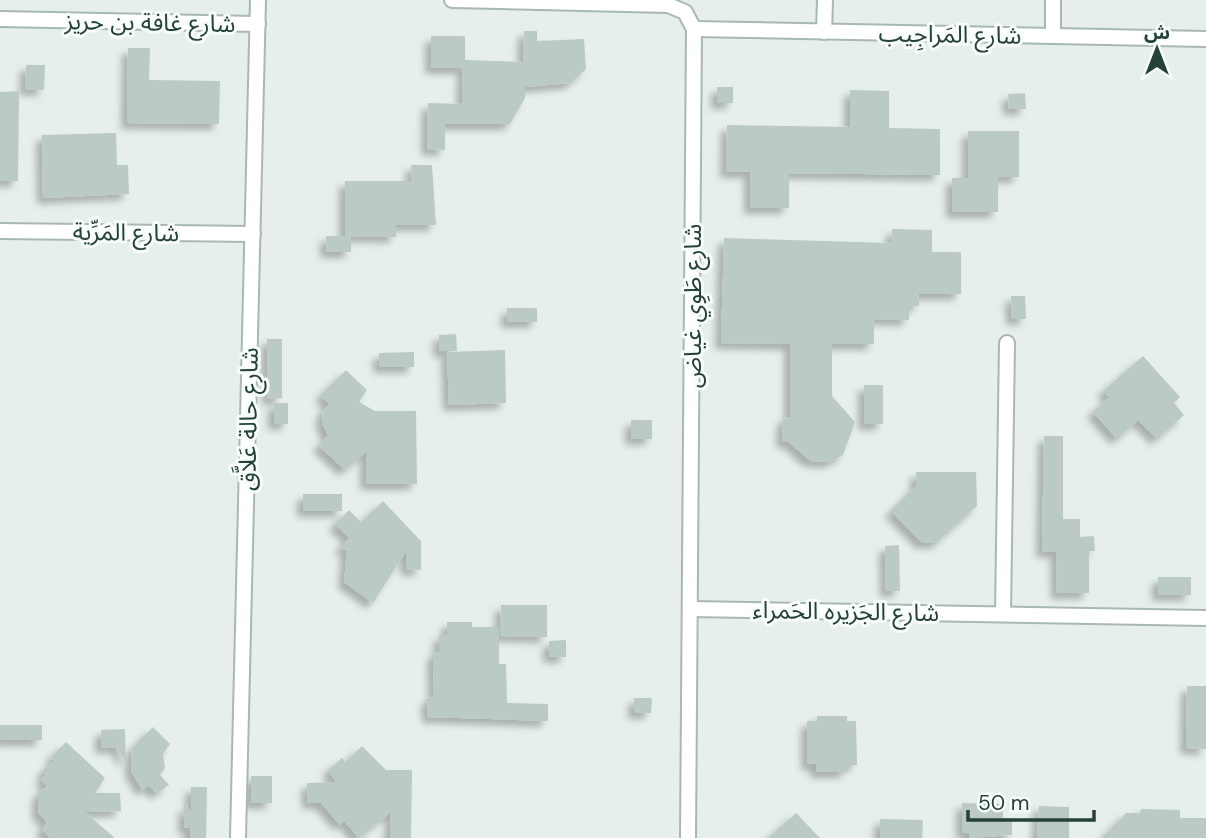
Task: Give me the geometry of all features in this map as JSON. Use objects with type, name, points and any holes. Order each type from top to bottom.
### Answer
[{"type":"street","name":"شارع حالة عَلاَّق","points":[[238,838],[258,0]]},
{"type":"street","points":[[452,0],[668,5],[685,12],[694,29]]},
{"type":"street","points":[[824,32],[825,0]]},
{"type":"street","points":[[1053,0],[1053,36]]},
{"type":"street","name":"شارع غافة بن حريز","points":[[0,19],[258,24]]},
{"type":"street","name":"شارع المَراجِيب","points":[[694,29],[1206,39]]},
{"type":"street","name":"شارع طَوِي غياض","points":[[688,838],[694,29]]},
{"type":"street","name":"شارع المَرِّية","points":[[0,231],[253,234]]},
{"type":"street","points":[[1003,614],[1007,343]]},
{"type":"street","name":"شارع الجَزيره الحَمراء","points":[[690,609],[1206,618]]},
{"type":"building","points":[[524,31],[537,31],[537,41],[584,39],[586,69],[571,83],[525,87],[525,98],[510,124],[445,124],[445,150],[427,149],[428,103],[462,104],[463,68],[431,68],[431,36],[465,36],[465,60],[523,62]]},
{"type":"building","points":[[128,48],[150,48],[149,80],[220,81],[219,124],[127,123]]},
{"type":"building","points":[[26,65],[45,65],[44,90],[25,89]]},
{"type":"building","points":[[717,87],[733,87],[733,103],[717,103]]},
{"type":"building","points":[[850,90],[889,91],[889,128],[940,129],[940,175],[789,173],[789,208],[750,208],[750,172],[726,172],[727,125],[850,127]]},
{"type":"building","points":[[19,91],[18,181],[0,181],[0,92]]},
{"type":"building","points":[[1025,93],[1026,109],[1009,109],[1008,94]]},
{"type":"building","points":[[968,131],[1019,131],[1019,177],[998,177],[998,212],[952,212],[952,178],[968,178]]},
{"type":"building","points":[[116,133],[117,165],[128,165],[129,194],[43,198],[42,135]]},
{"type":"building","points":[[411,165],[432,165],[436,225],[396,225],[396,237],[345,236],[345,181],[412,181]]},
{"type":"building","points":[[892,229],[932,230],[932,252],[961,252],[961,294],[919,294],[919,306],[909,306],[909,320],[874,319],[874,344],[832,344],[832,396],[855,422],[843,455],[830,462],[810,461],[789,442],[782,442],[783,418],[790,417],[790,344],[721,343],[724,238],[891,243]]},
{"type":"building","points":[[326,236],[351,236],[351,252],[326,252]]},
{"type":"building","points":[[1011,296],[1025,296],[1026,319],[1012,319]]},
{"type":"building","points":[[507,308],[537,308],[537,322],[507,322]]},
{"type":"building","points":[[456,334],[457,351],[439,351],[439,335]]},
{"type":"building","points":[[267,339],[282,339],[282,398],[268,399]]},
{"type":"building","points":[[505,350],[506,403],[449,405],[447,352]]},
{"type":"building","points":[[414,352],[414,367],[379,367],[379,353]]},
{"type":"building","points":[[1143,356],[1180,397],[1174,403],[1184,415],[1157,439],[1138,420],[1117,439],[1093,412],[1109,397],[1103,391]]},
{"type":"building","points":[[346,370],[367,390],[359,402],[375,411],[416,411],[417,484],[366,484],[366,452],[345,470],[319,446],[328,435],[322,423],[323,411],[329,404],[321,395]]},
{"type":"building","points":[[864,385],[883,385],[883,424],[864,424]]},
{"type":"building","points":[[274,403],[288,403],[288,424],[274,424]]},
{"type":"building","points":[[631,420],[652,420],[652,439],[631,439]]},
{"type":"building","points":[[1044,436],[1063,436],[1063,519],[1080,519],[1080,537],[1094,536],[1095,551],[1089,551],[1089,593],[1057,593],[1056,551],[1042,552]]},
{"type":"building","points":[[916,472],[976,472],[977,506],[936,543],[921,542],[891,511],[916,486]]},
{"type":"building","points":[[303,494],[342,494],[342,511],[303,511]]},
{"type":"building","points":[[383,501],[421,541],[421,570],[406,569],[406,551],[373,603],[344,582],[347,551],[340,548],[349,538],[335,524],[349,510],[361,522]]},
{"type":"building","points":[[899,545],[900,591],[886,591],[885,546]]},
{"type":"building","points":[[1158,577],[1191,577],[1191,595],[1158,595]]},
{"type":"building","points":[[501,605],[547,605],[547,637],[500,636]]},
{"type":"building","points":[[447,622],[472,622],[472,627],[499,627],[499,664],[506,664],[507,703],[548,704],[548,721],[428,717],[427,698],[434,697],[433,653],[439,652],[439,635],[447,635]]},
{"type":"building","points":[[566,640],[566,657],[549,657],[549,641]]},
{"type":"building","points":[[1187,686],[1206,686],[1206,749],[1186,748]]},
{"type":"building","points":[[634,698],[652,698],[651,713],[634,713]]},
{"type":"building","points":[[817,716],[847,716],[847,721],[856,721],[857,765],[847,765],[847,772],[816,772],[816,764],[807,764],[807,721],[817,721]]},
{"type":"building","points":[[0,725],[42,725],[42,740],[0,740]]},
{"type":"building","points":[[153,727],[170,744],[163,754],[165,768],[160,775],[169,785],[157,793],[149,786],[142,790],[131,771],[132,748]]},
{"type":"building","points":[[125,729],[126,763],[116,747],[101,748],[101,730]]},
{"type":"building","points":[[66,742],[105,778],[95,793],[120,793],[121,811],[85,812],[115,838],[50,838],[42,830],[47,822],[38,813],[38,794],[47,786],[41,779],[46,775],[42,771],[54,761],[51,757]]},
{"type":"building","points":[[362,746],[386,770],[412,770],[411,838],[390,838],[391,812],[359,838],[344,821],[340,825],[321,803],[308,803],[307,783],[336,782],[328,770],[342,758],[345,762]]},
{"type":"building","points":[[251,776],[272,776],[272,803],[251,803]]},
{"type":"building","points":[[191,787],[207,787],[206,838],[190,838],[190,828],[184,828],[184,804],[191,811]]},
{"type":"building","points":[[962,803],[1003,804],[1003,818],[1012,819],[1012,835],[969,838],[969,833],[962,833]]},
{"type":"building","points":[[1039,806],[1069,807],[1069,838],[1037,838]]},
{"type":"building","points":[[1141,809],[1180,810],[1180,818],[1206,818],[1206,838],[1102,838],[1126,813],[1140,813]]},
{"type":"building","points":[[796,813],[820,838],[768,838]]},
{"type":"building","points":[[880,819],[923,820],[922,838],[880,838]]}]
